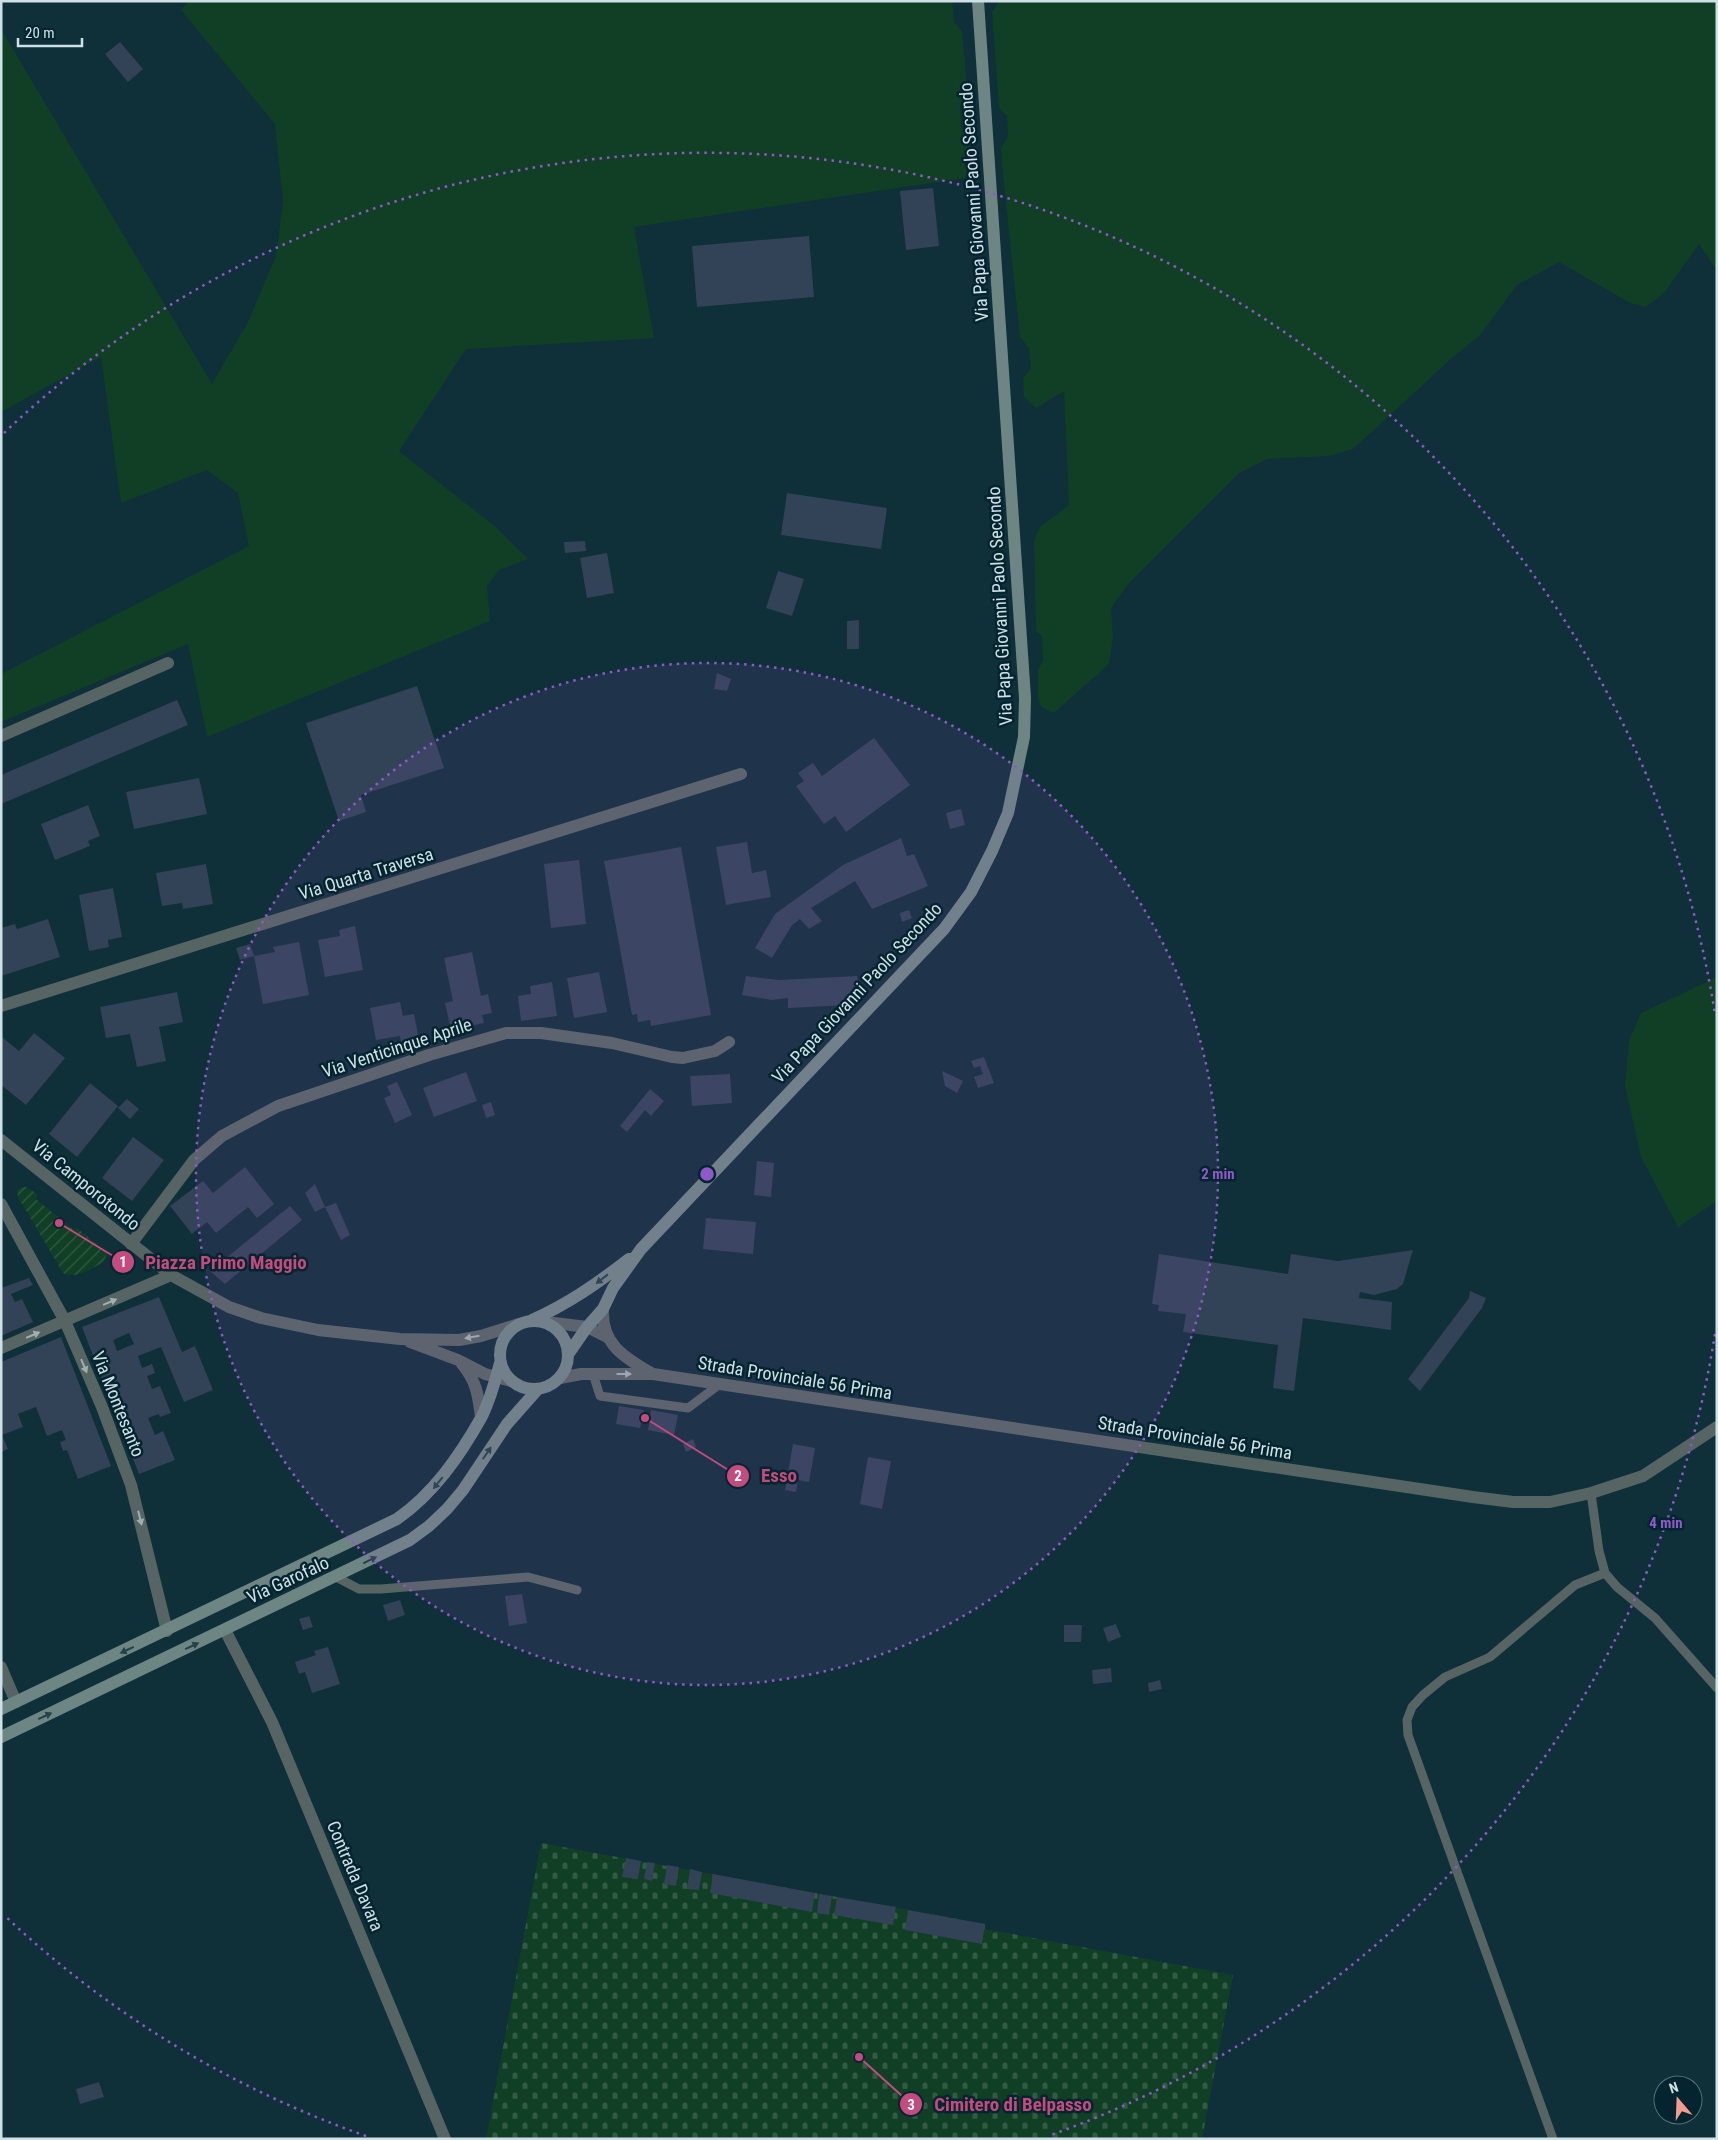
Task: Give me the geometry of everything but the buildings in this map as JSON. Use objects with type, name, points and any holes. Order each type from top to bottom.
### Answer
[{"type":"main road","name":"Via Papa Giovanni Paolo Secondo","points":[[641,1249],[944,930],[971,892],[1008,813],[1024,737],[1025,698],[978,1]]},
{"type":"main road","points":[[569,1353],[587,1327],[603,1309],[613,1288],[641,1249]]},
{"type":"main road","points":[[532,1320],[546,1322],[557,1329],[566,1340],[569,1353],[567,1366],[560,1378],[550,1386],[538,1389],[524,1388],[511,1381],[504,1373],[500,1363],[500,1351],[503,1340],[519,1324],[556,1309],[594,1286],[641,1249]]},
{"type":"main road","name":"Via Garofalo","points":[[1,1709],[167,1631],[397,1519],[414,1508],[441,1480],[481,1417],[500,1363]]},
{"type":"main road","name":"Via Garofalo","points":[[1,1737],[410,1540],[448,1509],[507,1424],[538,1389]]},
{"type":"street","points":[[1,736],[168,663]]},
{"type":"street","name":"Via Quarta Traversa","points":[[1,1006],[740,774]]},
{"type":"street","name":"Via Venticinque Aprile","points":[[131,1244],[194,1160],[222,1136],[243,1123],[287,1102],[446,1050],[506,1033],[541,1033],[612,1043],[678,1057],[715,1051],[729,1042]]},
{"type":"street","name":"Via Camporotondo","points":[[1,1140],[170,1275],[229,1307],[261,1318],[318,1330],[400,1339]]},
{"type":"street","name":"Via Montesanto","points":[[1,1204],[65,1321],[102,1407],[131,1486],[167,1631]]},
{"type":"street","points":[[1,1348],[170,1275]]},
{"type":"street","points":[[603,1309],[602,1323],[607,1337]]},
{"type":"street","points":[[546,1322],[587,1327],[607,1337],[631,1362],[653,1374]]},
{"type":"street","points":[[400,1339],[459,1340],[481,1336],[519,1324]]},
{"type":"street","points":[[400,1339],[458,1360],[496,1378],[511,1381]]},
{"type":"street","points":[[458,1360],[472,1376],[478,1392],[481,1417]]},
{"type":"street","points":[[560,1378],[593,1374],[653,1374]]},
{"type":"street","name":"Strada Provinciale 56 Prima","points":[[653,1374],[1513,1502],[1550,1502],[1591,1493],[1643,1476],[1717,1427]]},
{"type":"street","name":"Contrada Davara","points":[[225,1630],[272,1722],[445,2139]]},
{"type":"street","points":[[1,1667],[16,1702]]},
{"type":"lane","points":[[593,1374],[600,1396],[688,1408],[720,1384]]},
{"type":"lane","points":[[1591,1493],[1599,1552],[1605,1573],[1617,1587],[1655,1618],[1717,1688]]},
{"type":"lane","points":[[1553,2139],[1408,1735],[1407,1720],[1412,1707],[1423,1695],[1446,1677],[1490,1657],[1575,1585],[1605,1573]]},
{"type":"lane","points":[[336,1577],[359,1589],[381,1589],[528,1577],[577,1590]]},
{"type":"green space","points":[[189,1],[952,1],[954,22],[962,31],[968,96],[960,106],[961,127],[970,137],[972,177],[634,227],[654,338],[466,349],[399,451],[497,528],[528,559],[499,570],[487,586],[490,621],[207,737],[188,644],[1,722],[1,674],[249,546],[238,493],[207,470],[121,503],[101,357],[1,412],[1,29],[212,384],[248,322],[276,256],[283,201],[275,124],[181,10]]},
{"type":"green space","points":[[999,1],[1717,1],[1717,271],[1699,244],[1664,293],[1646,307],[1630,303],[1559,262],[1517,285],[1480,335],[1452,358],[1353,449],[1329,456],[1267,459],[1239,473],[1129,583],[1111,608],[1113,637],[1109,664],[1054,713],[1042,707],[1038,699],[1038,669],[1043,661],[1042,636],[1036,631],[1034,540],[1040,527],[1069,505],[1064,391],[1036,408],[1024,397],[1023,378],[1031,369],[1029,348],[1020,337],[1003,174],[1001,149],[1008,136],[1007,116],[999,108],[992,12]]},
{"type":"green space","points":[[1717,977],[1717,1201],[1678,1227],[1641,1157],[1625,1086],[1629,1041],[1641,1013]]},
{"type":"green space","points":[[27,1187],[37,1194],[36,1199],[73,1229],[77,1228],[107,1253],[104,1262],[79,1274],[68,1275],[63,1273],[18,1197],[17,1190]]},
{"type":"green space","points":[[541,1843],[985,1924],[985,1929],[1233,1975],[1202,2139],[486,2139]]},
{"type":"place","name":"Piazza Primo Maggio","points":[[59,1223]]},
{"type":"place","name":"Esso","points":[[645,1418]]},
{"type":"place","name":"Cimitero di Belpasso","points":[[859,2057]]}]
